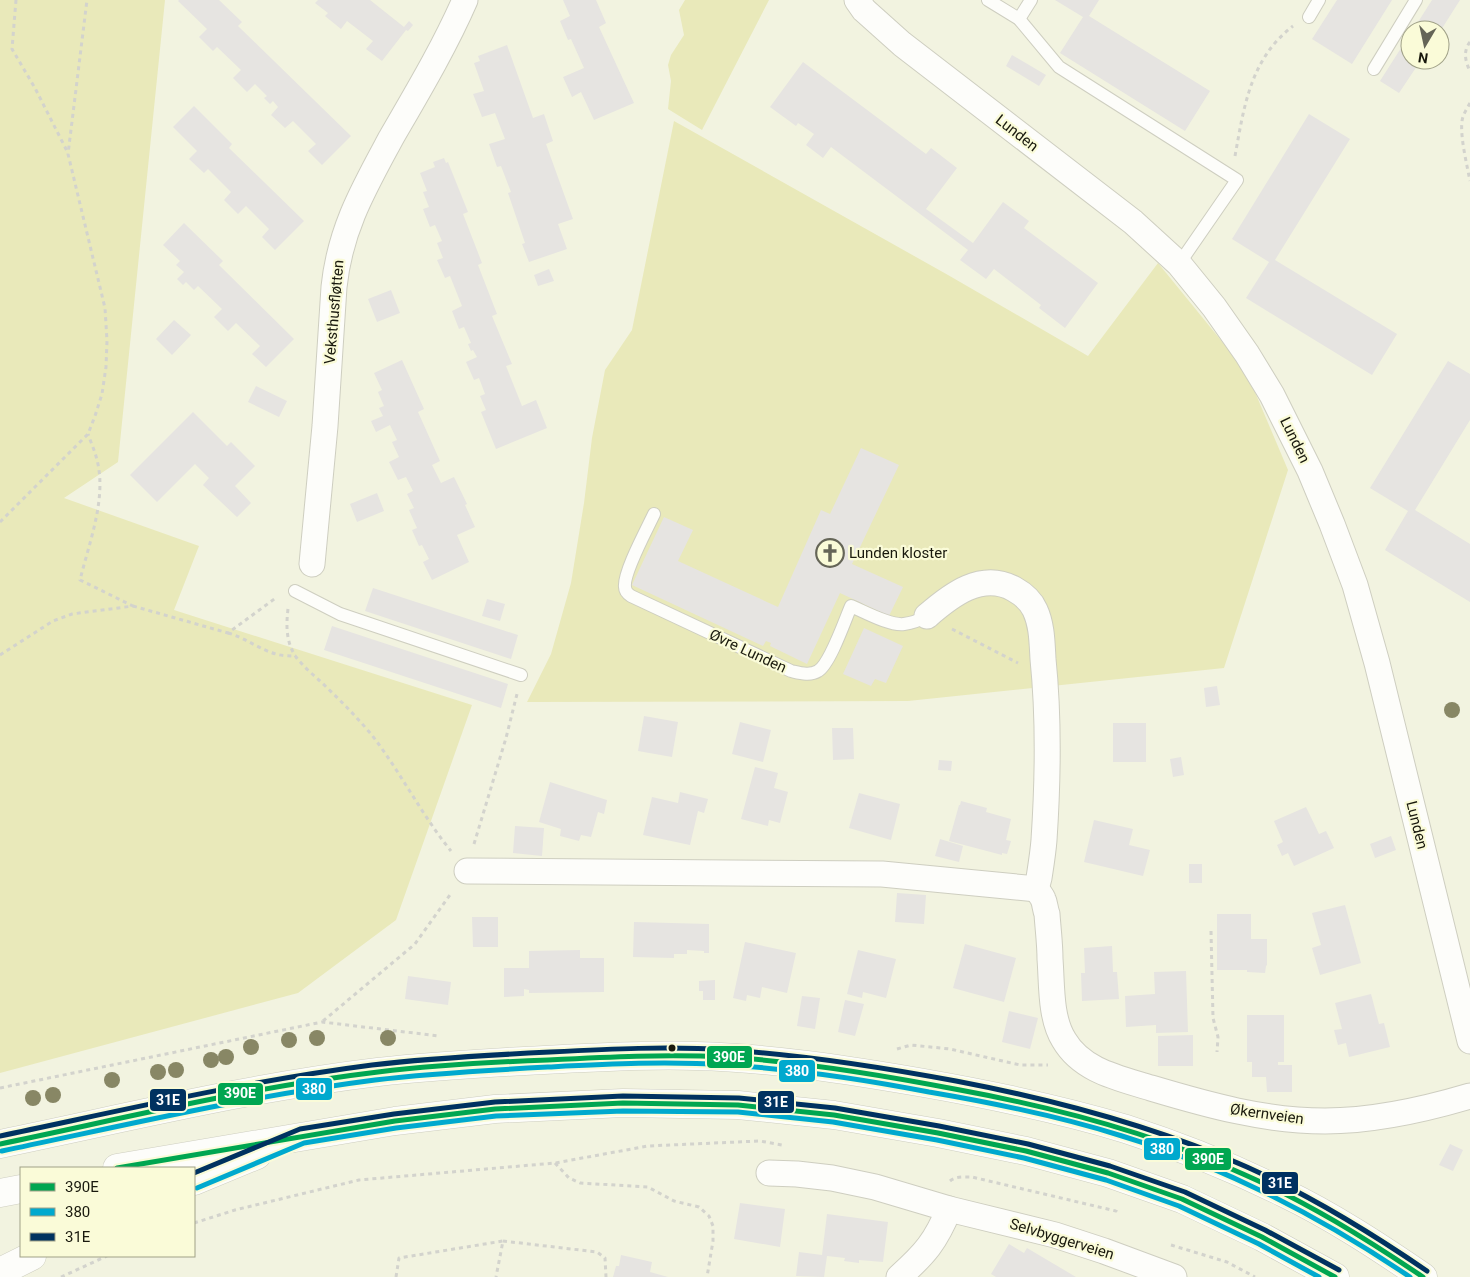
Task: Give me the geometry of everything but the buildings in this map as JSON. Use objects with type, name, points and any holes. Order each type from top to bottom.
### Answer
[{"type":"highway","points":[[0,1144],[259,1090],[378,1072],[491,1062],[623,1056],[696,1056],[752,1059],[843,1068],[946,1087],[1036,1105],[1127,1130],[1204,1158],[1286,1193],[1368,1240],[1423,1277]]},
{"type":"highway","points":[[124,1167],[395,1121],[495,1109],[623,1103],[738,1105],[834,1115],[938,1133],[1026,1151],[1108,1173],[1182,1200],[1262,1237],[1335,1277]]},
{"type":"highway","points":[[195,1181],[302,1136]]},
{"type":"highway","points":[[0,1193],[20,1189]]},
{"type":"highway","points":[[0,1272],[30,1257]]},
{"type":"street","name":"Veksthusfløtten","points":[[312,564],[325,426],[334,287],[341,247],[348,224],[366,184],[465,0]]},
{"type":"street","name":"Lunden","points":[[857,0],[864,10],[902,44],[1133,222],[1179,264],[1231,330],[1272,395],[1310,471],[1355,585],[1377,663],[1470,1041]]},
{"type":"street","name":"Øvre Lunden","points":[[927,616],[960,591],[974,586],[999,583],[1019,591],[1027,598],[1039,621],[1045,677],[1047,774],[1044,842],[1037,889],[1044,900],[1046,914],[1053,1006],[1064,1040],[1074,1052]]},
{"type":"street","points":[[466,871],[882,874],[1037,889]]},
{"type":"street","name":"Økernveien","points":[[1074,1052],[1088,1065],[1115,1077],[1224,1109],[1297,1120],[1326,1121],[1402,1113],[1435,1107],[1470,1096]]},
{"type":"street","name":"Selvbyggerveien","points":[[769,1173],[832,1178],[875,1187],[949,1209],[1055,1235],[1174,1277]]},
{"type":"street","points":[[899,1277],[930,1246],[949,1209]]},
{"type":"lane","points":[[988,0],[1019,19],[1059,67],[1237,180],[1179,264]]},
{"type":"lane","points":[[1019,19],[1031,0]]},
{"type":"lane","points":[[1309,17],[1320,0]]},
{"type":"lane","points":[[1374,69],[1416,0]]},
{"type":"lane","name":"Øvre Lunden","points":[[654,514],[628,571],[625,586],[627,592],[631,596],[791,671],[809,674],[817,672],[822,668],[828,659],[851,606],[892,623],[902,625],[927,616]]},
{"type":"lane","points":[[295,591],[340,614],[521,675]]},
{"type":"path","points":[[0,522],[88,434],[96,416],[102,394],[107,341],[105,308],[68,154],[35,88],[12,49],[16,0]]},
{"type":"path","points":[[68,154],[88,0]]},
{"type":"path","points":[[1232,176],[1243,112],[1250,85],[1256,71],[1282,35],[1296,24]]},
{"type":"path","points":[[1470,42],[1465,54],[1466,64],[1470,71]]},
{"type":"path","points":[[1470,103],[1462,124],[1465,158],[1470,181]]},
{"type":"path","points":[[88,434],[98,460],[100,486],[98,509],[80,580],[133,606],[239,636],[274,654],[296,656]]},
{"type":"path","points":[[228,633],[280,594],[295,591]]},
{"type":"path","points":[[295,591],[286,624],[288,640],[296,656],[370,733],[400,774],[438,835],[466,871]]},
{"type":"path","points":[[0,655],[53,622],[72,614],[133,606]]},
{"type":"path","points":[[927,616],[1045,677]]},
{"type":"path","points":[[322,1022],[415,944],[466,871],[506,738],[521,675]]},
{"type":"path","points":[[1211,931],[1213,1018],[1218,1037],[1217,1052]]},
{"type":"path","points":[[0,1088],[322,1022],[447,1036]]},
{"type":"path","points":[[895,1050],[911,1045],[950,1048],[1020,1065],[1054,1064],[1074,1052]]},
{"type":"path","points":[[195,1223],[235,1210],[359,1180],[555,1163],[648,1146],[760,1141],[788,1146]]},
{"type":"path","points":[[509,1161],[510,1167]]},
{"type":"path","points":[[555,1163],[569,1178],[580,1183],[648,1187],[674,1201],[699,1207],[709,1216],[713,1226],[713,1241],[706,1277]]},
{"type":"path","points":[[948,1183],[953,1179],[972,1177],[1116,1211],[1117,1206]]},
{"type":"path","points":[[396,1277],[399,1258],[503,1241],[597,1252],[605,1258],[606,1277]]},
{"type":"path","points":[[496,1277],[503,1241]]},
{"type":"path","points":[[1164,1243],[1227,1262],[1255,1277]]},
{"type":"path","points":[[61,1277],[105,1257]]},
{"type":"green space","points":[[0,0],[165,0],[118,462],[64,498],[199,546],[174,610],[472,705],[396,920],[298,993],[0,1073]]},
{"type":"green space","points":[[685,0],[769,0],[702,130],[668,109],[671,81],[668,65],[671,55],[684,35],[679,10]]},
{"type":"green space","points":[[674,121],[1088,356],[1158,263],[1246,371],[1288,470],[1224,668],[908,701],[527,702],[551,654],[571,583],[592,438],[605,370],[632,330]]},
{"type":"transit line","name":"31E","points":[[0,1136],[139,1106],[279,1079],[416,1060],[616,1049],[683,1048],[757,1052],[842,1062],[993,1088],[1067,1106],[1140,1127],[1212,1152],[1271,1178],[1340,1215],[1427,1271]]},
{"type":"transit line","name":"390E","points":[[0,1144],[283,1086],[330,1078],[399,1070],[484,1063],[637,1056],[704,1056],[755,1059],[873,1074],[931,1084],[1033,1105],[1140,1134],[1209,1159],[1290,1196],[1379,1248],[1423,1277]]},
{"type":"transit line","name":"380","points":[[2,1151],[141,1121],[281,1094],[419,1075],[616,1064],[682,1063],[751,1067],[853,1079],[978,1101],[1050,1116],[1160,1148],[1235,1178],[1307,1214],[1410,1277]]},
{"type":"transit line","name":"31E","points":[[195,1173],[300,1129],[394,1114],[495,1102],[623,1096],[739,1098],[835,1108],[939,1126],[1028,1144],[1110,1166],[1185,1192],[1265,1230],[1339,1270]]},
{"type":"transit line","name":"390E","points":[[123,1167],[395,1121],[495,1109],[623,1103],[738,1105],[834,1115],[938,1133],[1026,1151],[1108,1173],[1182,1199],[1262,1237],[1335,1277]]},
{"type":"transit line","name":"380","points":[[197,1188],[304,1143],[396,1128],[496,1116],[623,1111],[738,1112],[833,1122],[937,1140],[1024,1158],[1106,1180],[1179,1206],[1259,1244],[1319,1277]]},
{"type":"place","name":"Lunden kloster","points":[[830,553]]}]
